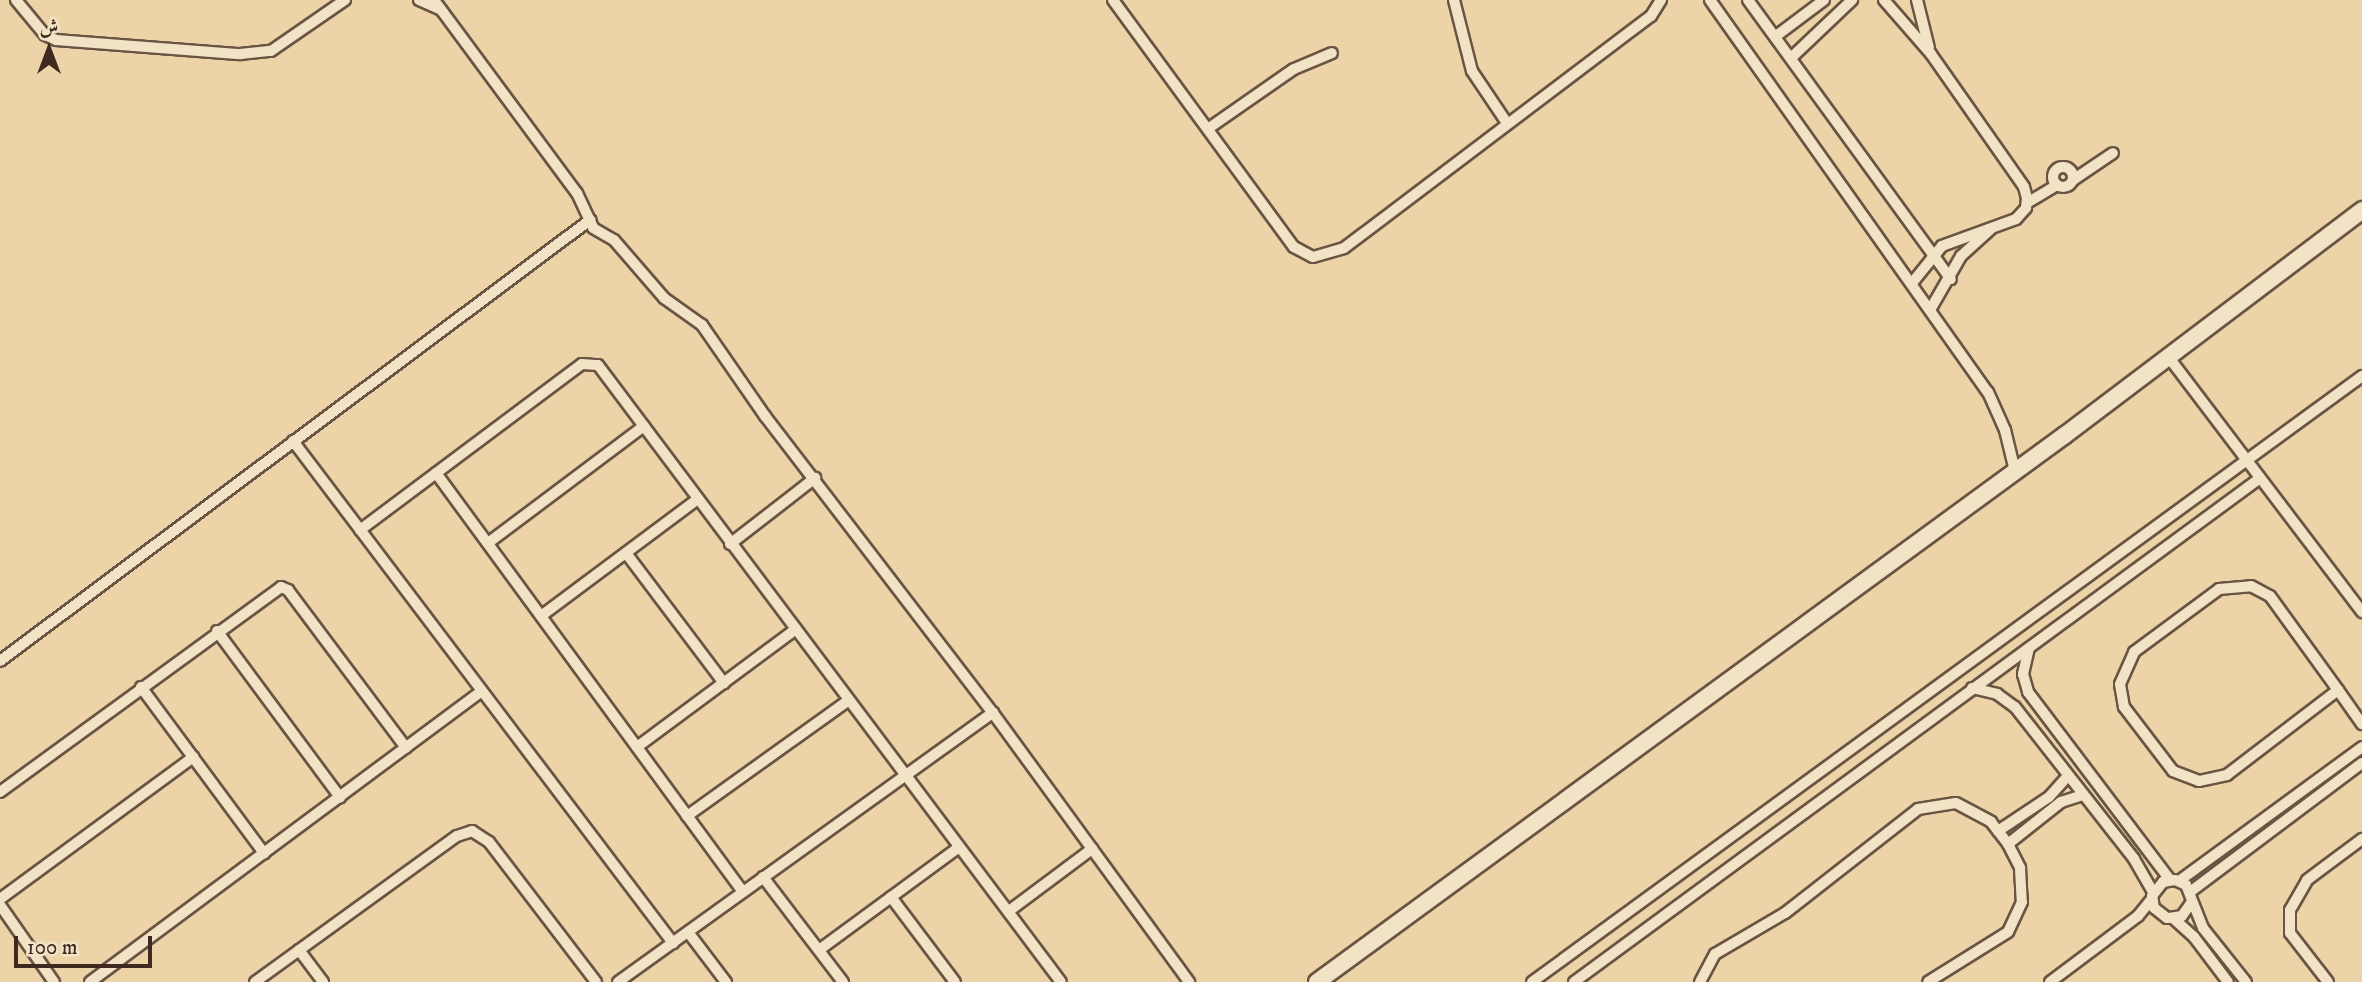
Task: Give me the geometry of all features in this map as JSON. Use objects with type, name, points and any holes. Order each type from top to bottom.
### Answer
[{"type":"street","points":[[16,0],[45,35],[56,40],[240,54],[271,51],[345,0]]},
{"type":"street","points":[[419,0],[442,10]]},
{"type":"street","points":[[434,0],[577,193],[596,231],[614,240],[664,298],[702,325],[993,713],[1189,982]]},
{"type":"street","points":[[1113,0],[1294,247],[1324,257],[1344,248],[1651,16],[1661,0]]},
{"type":"street","points":[[1454,0],[1472,71],[1507,123]]},
{"type":"street","points":[[1710,0],[1993,401],[2015,471]]},
{"type":"street","points":[[1748,0],[1951,279]]},
{"type":"street","points":[[1776,36],[1824,0]]},
{"type":"street","points":[[1792,57],[1852,0]]},
{"type":"street","points":[[1884,0],[1931,54],[2024,187],[2027,203]]},
{"type":"street","points":[[1917,0],[1931,54]]},
{"type":"street","points":[[1209,128],[1294,69],[1332,53]]},
{"type":"street","points":[[2073,180],[2070,169],[2059,168],[2053,174],[2057,185],[2064,188],[2113,153]]},
{"type":"street","points":[[1912,283],[1934,255],[1949,243],[2016,219],[2027,203],[2057,185]]},
{"type":"street","points":[[1317,982],[2015,471],[2362,210]]},
{"type":"street","points":[[0,661],[590,219]]},
{"type":"street","points":[[1930,310],[1951,279],[1961,256],[1990,230]]},
{"type":"street","points":[[2167,355],[2362,612]]},
{"type":"street","points":[[360,530],[587,363],[598,365],[1061,982]]},
{"type":"street","points":[[1532,982],[2362,376]]},
{"type":"street","points":[[488,543],[643,426]]},
{"type":"street","points":[[293,442],[673,943]]},
{"type":"street","points":[[436,473],[743,892]]},
{"type":"street","points":[[730,544],[815,478]]},
{"type":"street","points":[[1574,982],[2260,478]]},
{"type":"street","points":[[541,616],[698,499]]},
{"type":"street","points":[[626,553],[724,683]]},
{"type":"street","points":[[2338,690],[2227,775],[2199,781],[2172,771],[2124,707],[2120,684],[2134,652],[2219,589],[2240,584],[2270,596],[2338,690],[2362,724]]},
{"type":"street","points":[[0,792],[274,589],[288,590],[406,748]]},
{"type":"street","points":[[637,747],[796,629]]},
{"type":"street","points":[[217,631],[340,797]]},
{"type":"street","points":[[2029,646],[2023,666],[2028,692],[2174,880],[2191,897],[2203,928],[2246,982]]},
{"type":"street","points":[[141,687],[264,853]]},
{"type":"street","points":[[1972,688],[2010,702],[2068,776],[2153,895],[2159,914],[2174,919],[2228,982]]},
{"type":"street","points":[[90,982],[482,691]]},
{"type":"street","points":[[687,816],[849,700]]},
{"type":"street","points":[[618,982],[993,713]]},
{"type":"street","points":[[2174,919],[2219,861],[2362,747]]},
{"type":"street","points":[[0,899],[193,757]]},
{"type":"street","points":[[2050,982],[2138,916],[2153,895],[2174,880],[2219,861],[2362,763]]},
{"type":"street","points":[[1998,831],[2049,797],[2068,776]]},
{"type":"street","points":[[2008,844],[2061,802],[2082,795]]},
{"type":"street","points":[[1700,982],[1715,954],[1785,914],[1918,809],[1956,803],[1975,809],[2008,844],[2023,884],[2018,918],[2008,932],[1928,982]]},
{"type":"street","points":[[256,982],[457,836],[472,831],[489,842],[596,982]]},
{"type":"street","points":[[2328,982],[2290,933],[2290,910],[2307,880],[2362,839]]},
{"type":"street","points":[[819,950],[960,847]]},
{"type":"street","points":[[1009,911],[1092,849]]},
{"type":"street","points":[[764,877],[843,982]]},
{"type":"street","points":[[891,897],[955,982]]},
{"type":"street","points":[[0,905],[54,982]]},
{"type":"street","points":[[688,932],[726,982]]},
{"type":"street","points":[[299,950],[323,982]]},
{"type":"street","points":[[1589,971],[1597,982]]}]
